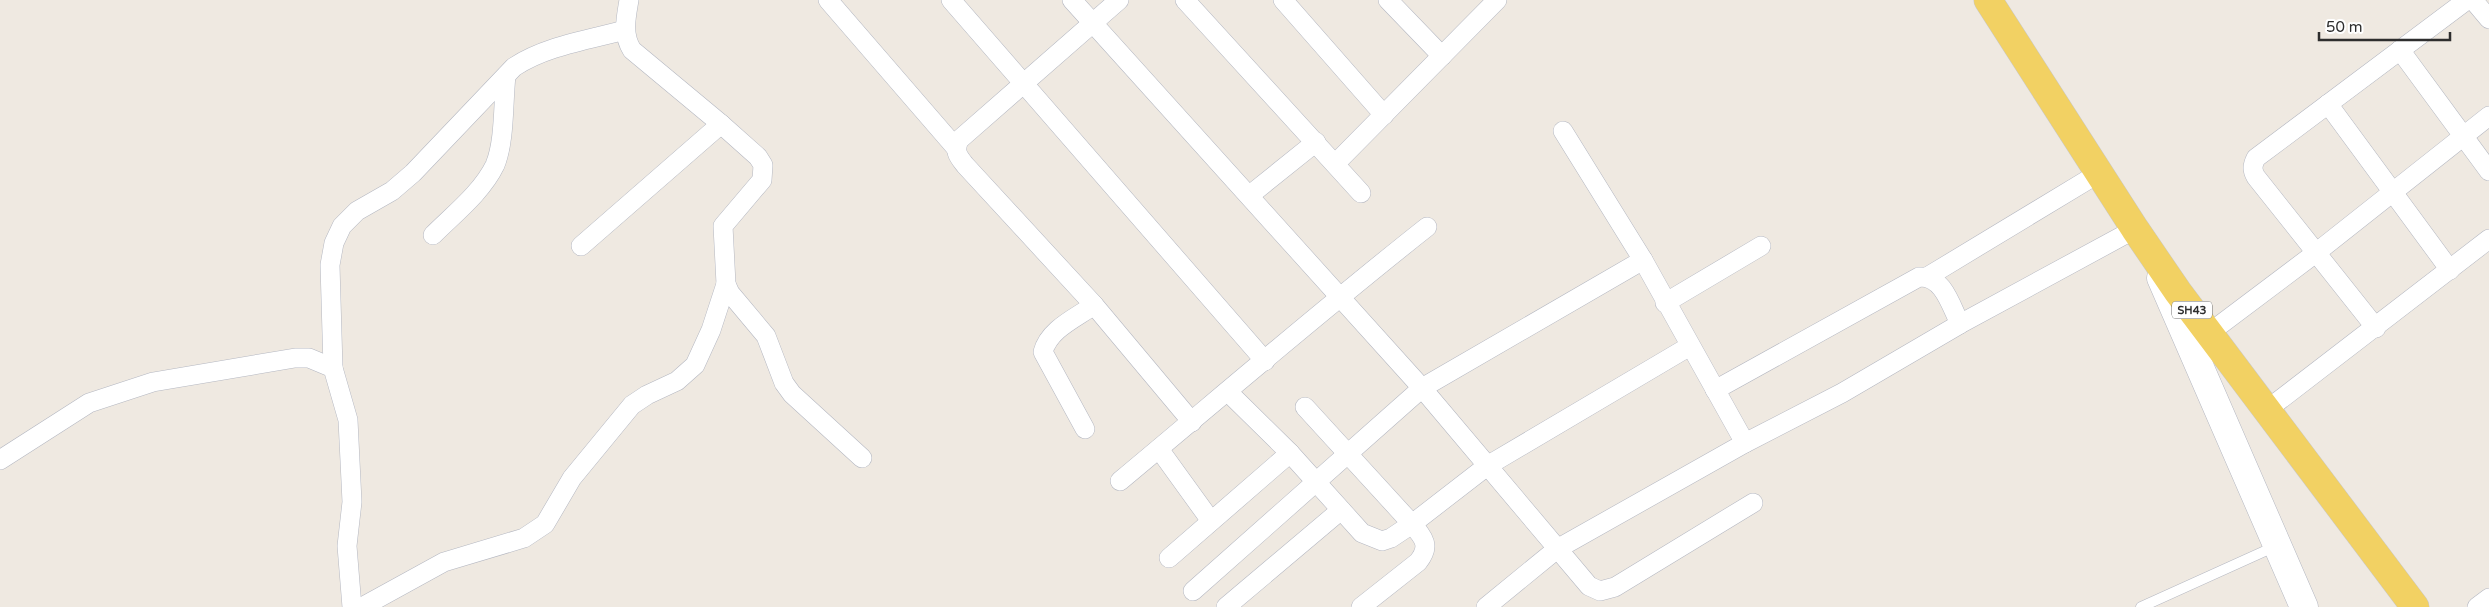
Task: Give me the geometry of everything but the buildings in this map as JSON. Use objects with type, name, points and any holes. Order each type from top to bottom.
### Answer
[{"type":"main road","name":"SH43","points":[[1988,0],[2142,239],[2208,334],[2268,409],[2415,607]]},
{"type":"street","points":[[362,607],[444,562],[524,538],[545,524],[572,478],[632,405],[647,395],[677,381],[695,366],[712,330],[726,284],[723,226],[762,180],[763,165],[758,157],[721,124],[632,50],[627,42],[625,30],[629,0]]},
{"type":"street","points":[[828,0],[956,148]]},
{"type":"street","points":[[951,0],[1265,362]]},
{"type":"street","points":[[1072,0],[1250,195],[1422,388],[1589,586],[1600,591],[1615,587],[1753,503]]},
{"type":"street","points":[[1119,0],[959,140],[956,148],[957,156],[1094,305],[1192,422]]},
{"type":"street","points":[[1185,0],[1362,193]]},
{"type":"street","points":[[1283,0],[1384,115]]},
{"type":"street","points":[[1388,0],[1442,56]]},
{"type":"street","points":[[1335,164],[1497,0]]},
{"type":"street","points":[[2376,328],[2256,177],[2253,172],[2253,165],[2256,158],[2400,50],[2479,5]]},
{"type":"street","points":[[352,607],[347,546],[352,502],[348,420],[326,365],[330,265],[334,243],[342,226],[358,211],[392,191],[413,173],[506,76],[530,57],[625,30]]},
{"type":"street","points":[[2400,50],[2489,171]]},
{"type":"street","points":[[433,235],[486,180],[495,164],[500,144],[506,76]]},
{"type":"street","points":[[2328,104],[2450,270]]},
{"type":"street","points":[[2208,334],[2317,252],[2489,116]]},
{"type":"street","points":[[581,246],[721,124]]},
{"type":"street","points":[[1562,131],[1643,260],[1665,303],[1745,443]]},
{"type":"street","points":[[1250,195],[1316,142]]},
{"type":"street","points":[[1715,390],[1910,282],[1927,276],[2099,173]]},
{"type":"street","points":[[1120,481],[1265,362],[1340,296],[1427,227]]},
{"type":"street","points":[[1486,607],[1557,549],[1745,443],[1842,393],[1960,324],[2142,239],[2304,607]]},
{"type":"street","points":[[2268,409],[2376,328],[2489,239]]},
{"type":"street","points":[[1665,303],[1761,246]]},
{"type":"street","points":[[1192,591],[1422,388],[1643,260]]},
{"type":"street","points":[[1927,276],[1936,281],[1960,324]]},
{"type":"street","points":[[726,284],[730,293],[766,336],[784,383],[792,394],[862,458]]},
{"type":"street","points":[[1085,429],[1043,352],[1046,343],[1054,332],[1094,305]]},
{"type":"street","points":[[1228,392],[1290,453],[1362,533],[1382,541],[1391,538],[1412,524],[1487,466],[1690,346]]},
{"type":"street","points":[[0,460],[89,403],[153,382],[296,358],[309,358],[326,365]]},
{"type":"street","points":[[1305,407],[1412,524],[1427,546],[1418,562],[1361,607]]},
{"type":"street","points":[[1159,449],[1211,521]]},
{"type":"street","points":[[1169,558],[1290,453]]},
{"type":"street","points":[[1226,607],[1341,510]]},
{"type":"street","points":[[2477,607],[2489,598]]},
{"type":"lane","points":[[2141,607],[2277,546]]}]
